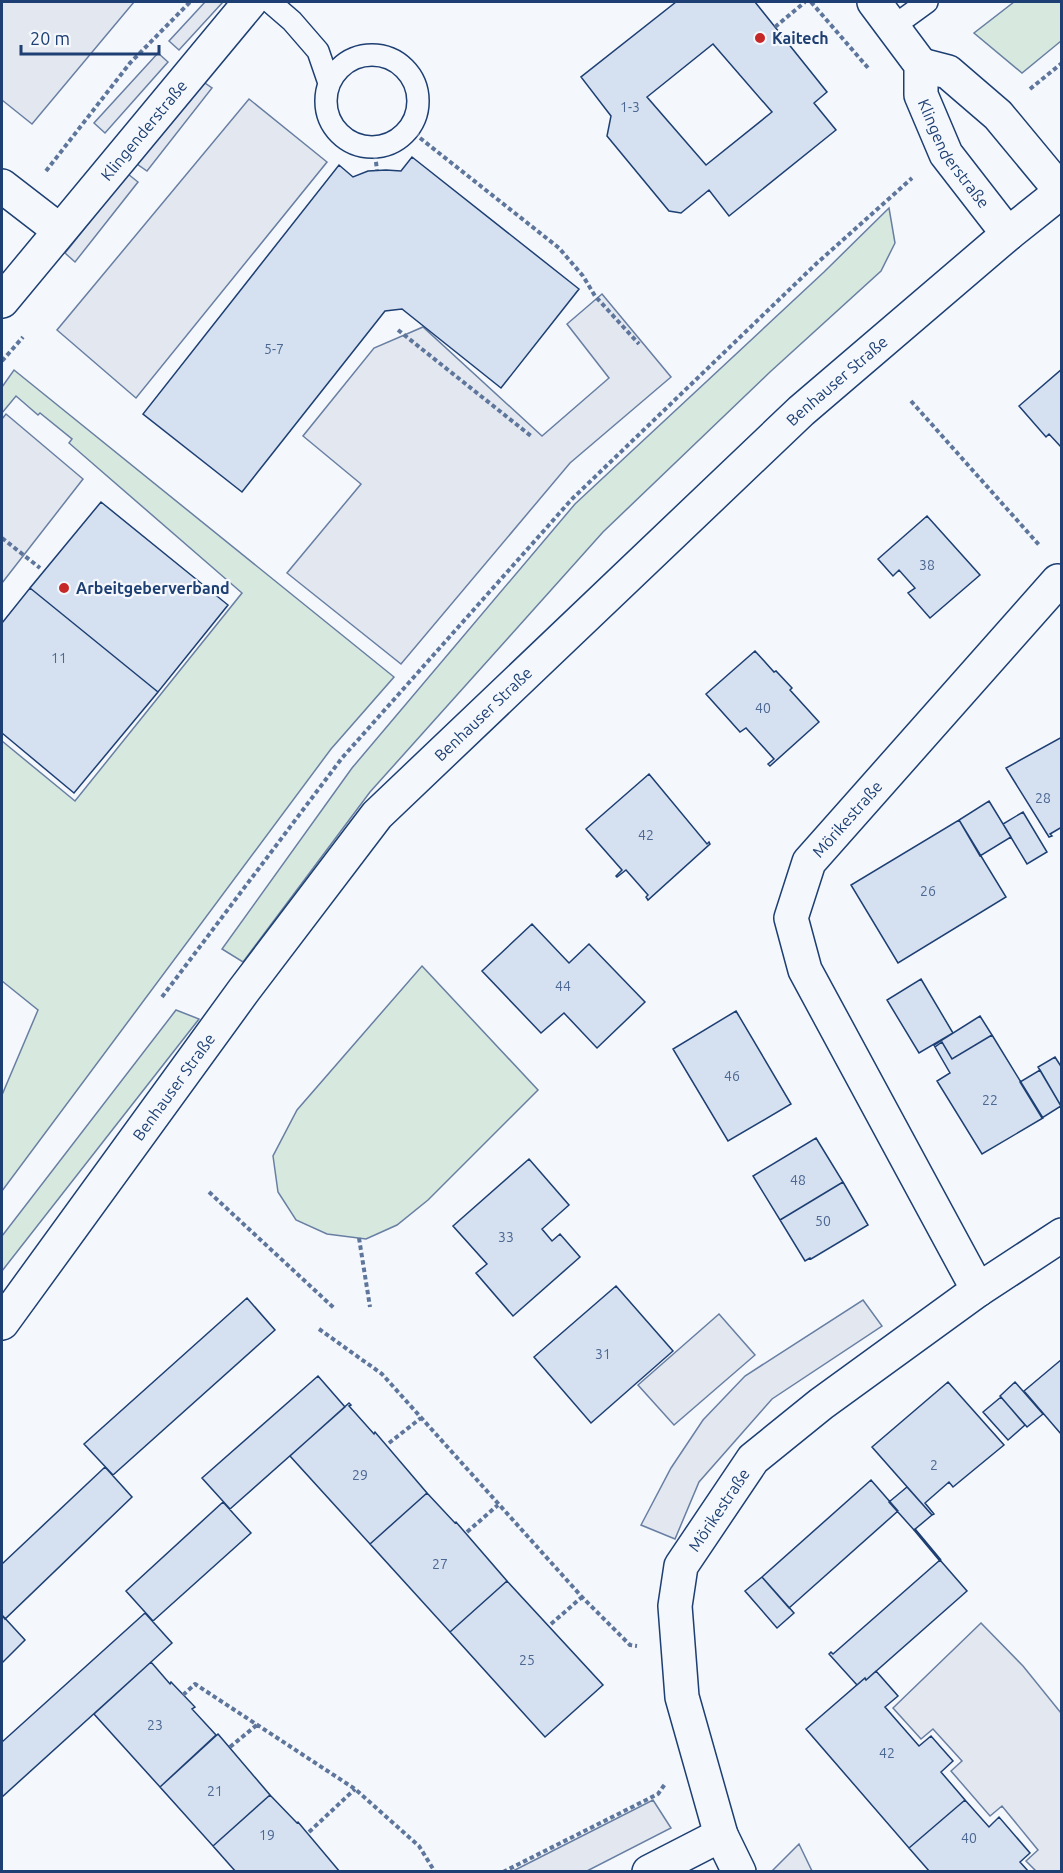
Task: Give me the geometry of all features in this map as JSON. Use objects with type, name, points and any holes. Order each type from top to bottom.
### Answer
[{"type":"street","name":"Klingenderstraße","points":[[2,301],[58,230],[250,2]]},
{"type":"street","points":[[884,14],[921,65]]},
{"type":"street","name":"Klingenderstraße","points":[[1008,234],[946,154],[921,95],[921,65],[948,72],[998,115],[1061,191]]},
{"type":"street","name":"Benhauser Straße","points":[[2,1323],[244,990],[377,814],[801,411],[1061,191]]},
{"type":"street","points":[[12,194],[58,230]]},
{"type":"street","name":"Mörikestraße","points":[[978,1290],[805,969],[791,918],[809,862],[1058,581]]},
{"type":"street","name":"Mörikestraße","points":[[739,1872],[722,1835],[682,1697],[675,1606],[681,1566],[753,1459],[821,1404],[978,1290],[1062,1235]]},
{"type":"street","points":[[649,1872],[722,1835]]},
{"type":"lane","points":[[270,2],[292,21],[318,51],[329,83]]},
{"type":"lane","points":[[884,14],[927,2]]},
{"type":"lane","points":[[364,55],[379,55],[394,60],[406,69],[414,82],[418,97],[417,112],[411,126],[402,137],[389,145],[361,146],[348,141],[330,122],[326,110],[329,83],[337,70],[349,60],[364,55]]},
{"type":"path","points":[[12,194],[130,63],[190,2]]},
{"type":"path","points":[[775,27],[805,2]]},
{"type":"path","points":[[811,2],[871,70]]},
{"type":"path","points":[[1028,91],[1062,63]]},
{"type":"path","points":[[411,126],[420,138],[559,248],[583,276],[595,296],[639,344]]},
{"type":"path","points":[[374,147],[377,170]]},
{"type":"path","points":[[162,997],[342,758],[572,499],[817,263],[913,177],[910,167]]},
{"type":"path","points":[[399,330],[531,436]]},
{"type":"path","points":[[911,401],[1043,549],[1058,581]]},
{"type":"path","points":[[2,538],[40,568]]},
{"type":"path","points":[[209,1192],[335,1309]]},
{"type":"path","points":[[359,1238],[370,1307]]},
{"type":"path","points":[[319,1329],[382,1374],[582,1597],[630,1645],[639,1646]]},
{"type":"path","points":[[389,1443],[421,1418]]},
{"type":"path","points":[[467,1532],[498,1505]]},
{"type":"path","points":[[551,1624],[582,1597]]},
{"type":"path","points":[[183,1695],[195,1684],[355,1789],[419,1846],[435,1872]]},
{"type":"path","points":[[230,1747],[258,1724]]},
{"type":"path","points":[[503,1872],[658,1794],[665,1783],[665,1774]]},
{"type":"path","points":[[309,1832],[355,1789]]},
{"type":"shaded area","points":[[2,2],[134,2],[32,124],[2,100]]},
{"type":"shaded area","points":[[205,2],[223,2],[179,50],[169,41]]},
{"type":"shaded area","points":[[1014,2],[1061,2],[1061,41],[1022,73],[974,33]]},
{"type":"shaded area","points":[[158,53],[168,62],[105,133],[94,123]]},
{"type":"shaded area","points":[[202,81],[212,88],[147,171],[137,164]]},
{"type":"shaded area","points":[[249,99],[327,162],[136,398],[57,330]]},
{"type":"shaded area","points":[[128,174],[138,182],[75,262],[65,253]]},
{"type":"shaded area","points":[[889,208],[895,243],[881,271],[770,372],[603,532],[370,792],[243,962],[222,949],[352,768],[575,504],[824,272]]},
{"type":"shaded area","points":[[602,294],[671,377],[570,463],[401,664],[287,573],[361,484],[303,436],[374,348],[423,327],[542,436],[609,378],[567,324]]},
{"type":"shaded area","points":[[14,370],[394,677],[331,749],[2,1191],[2,1095],[38,1010],[2,981],[2,741],[75,801],[242,593],[69,443],[72,439],[40,413],[38,415],[16,396],[2,413],[2,387]]},
{"type":"shaded area","points":[[6,414],[83,479],[2,583],[2,419]]},
{"type":"shaded area","points":[[422,966],[538,1090],[428,1200],[397,1225],[366,1239],[327,1234],[296,1220],[278,1192],[273,1156],[297,1110]]},
{"type":"shaded area","points":[[176,1010],[199,1019],[2,1271],[2,1236]]},
{"type":"shaded area","points":[[863,1300],[882,1326],[772,1399],[699,1482],[675,1539],[641,1525],[671,1468],[703,1420],[745,1376]]},
{"type":"shaded area","points":[[719,1314],[755,1355],[674,1425],[638,1385]]},
{"type":"shaded area","points":[[981,1623],[1023,1666],[1061,1713],[1061,1871],[1036,1871],[1026,1861],[1038,1850],[1002,1806],[990,1816],[951,1771],[962,1761],[933,1729],[921,1739],[893,1708]]},
{"type":"shaded area","points":[[653,1800],[671,1828],[587,1871],[513,1871]]},
{"type":"shaded area","points":[[799,1844],[812,1871],[772,1871]]},
{"type":"building","points":[[676,2],[755,2],[827,92],[814,103],[836,130],[729,216],[709,190],[681,213],[669,211],[607,136],[611,116],[581,77]],"holes":[[[713,44],[772,112],[706,165],[647,97]]]},
{"type":"building","points":[[412,157],[579,289],[501,388],[402,309],[385,311],[242,492],[143,414],[339,165],[353,177],[368,171],[401,171]]},
{"type":"building","points":[[1062,369],[1062,448],[1049,434],[1046,437],[1019,406]]},
{"type":"building","points":[[101,502],[228,605],[158,692],[30,588]]},
{"type":"building","points":[[927,516],[980,575],[930,618],[908,593],[915,588],[899,570],[893,576],[878,559]]},
{"type":"building","points":[[30,588],[158,692],[74,793],[2,733],[2,623]]},
{"type":"building","points":[[755,651],[792,688],[790,690],[819,722],[770,766],[768,764],[774,759],[746,728],[740,732],[706,694]]},
{"type":"building","points":[[1062,737],[1062,827],[1049,837],[1006,768]]},
{"type":"building","points":[[649,774],[707,844],[709,842],[710,844],[648,900],[646,897],[648,895],[626,870],[616,876],[622,870],[586,829]]},
{"type":"building","points":[[989,801],[1011,837],[980,856],[959,820]]},
{"type":"building","points":[[1023,812],[1047,852],[1027,864],[1003,824]]},
{"type":"building","points":[[959,820],[1006,897],[898,963],[851,885]]},
{"type":"building","points":[[532,924],[569,963],[589,944],[645,1002],[597,1048],[564,1013],[541,1033],[482,971]]},
{"type":"building","points":[[921,979],[953,1033],[919,1053],[887,1000]]},
{"type":"building","points":[[736,1011],[791,1104],[728,1141],[673,1049]]},
{"type":"building","points":[[980,1016],[992,1035],[952,1059],[942,1042],[935,1047],[934,1045]]},
{"type":"building","points":[[992,1035],[1043,1118],[982,1154],[937,1081],[950,1073],[935,1047],[942,1042],[952,1059]]},
{"type":"building","points":[[1055,1057],[1062,1068],[1061,1106],[1038,1067]]},
{"type":"building","points":[[1040,1070],[1061,1106],[1042,1118],[1020,1082]]},
{"type":"building","points":[[816,1138],[843,1182],[780,1220],[753,1176]]},
{"type":"building","points":[[529,1159],[569,1205],[542,1229],[552,1241],[560,1234],[580,1257],[513,1316],[476,1273],[487,1264],[453,1226]]},
{"type":"building","points":[[843,1182],[868,1225],[805,1261],[780,1220]]},
{"type":"building","points":[[616,1286],[673,1351],[591,1423],[534,1357]]},
{"type":"building","points":[[247,1298],[275,1330],[113,1475],[84,1444]]},
{"type":"building","points":[[1062,1359],[1062,1434],[1061,1434],[1024,1391]]},
{"type":"building","points":[[318,1376],[345,1407],[230,1509],[202,1478]]},
{"type":"building","points":[[948,1382],[1004,1445],[953,1487],[949,1482],[925,1503],[934,1514],[932,1515],[872,1447]]},
{"type":"building","points":[[1015,1382],[1043,1414],[1027,1427],[1000,1396]]},
{"type":"building","points":[[1001,1397],[1025,1425],[1008,1440],[983,1412]]},
{"type":"building","points":[[349,1403],[351,1405],[349,1406],[374,1434],[375,1432],[427,1493],[370,1544],[290,1456]]},
{"type":"building","points":[[105,1467],[132,1497],[5,1619],[2,1615],[2,1564]]},
{"type":"building","points":[[871,1480],[898,1511],[789,1608],[762,1577]]},
{"type":"building","points":[[907,1487],[932,1515],[914,1530],[889,1502]]},
{"type":"building","points":[[427,1493],[456,1522],[507,1581],[450,1632],[370,1544]]},
{"type":"building","points":[[223,1502],[251,1533],[153,1621],[126,1591]]},
{"type":"building","points":[[940,1560],[967,1591],[866,1680],[865,1678],[857,1685],[829,1654],[831,1652],[833,1654]]},
{"type":"building","points":[[762,1577],[794,1613],[777,1628],[745,1591]]},
{"type":"building","points":[[507,1581],[603,1685],[545,1737],[450,1632]]},
{"type":"building","points":[[145,1613],[172,1643],[2,1797],[2,1742]]},
{"type":"building","points":[[2,1615],[25,1640],[2,1663]]},
{"type":"building","points":[[151,1662],[195,1707],[192,1709],[216,1735],[160,1787],[94,1714]]},
{"type":"building","points":[[876,1671],[898,1696],[885,1707],[919,1746],[931,1736],[953,1761],[941,1772],[965,1800],[909,1848],[806,1729]]},
{"type":"building","points":[[218,1734],[270,1795],[213,1846],[160,1787]]},
{"type":"building","points":[[270,1795],[298,1822],[340,1872],[236,1872],[213,1846]]},
{"type":"building","points":[[965,1800],[989,1827],[999,1817],[1030,1853],[1020,1862],[1029,1872],[930,1872],[909,1848]]},
{"type":"wall","points":[[915,1530],[940,1560]]},
{"type":"place","name":"Kaitech","points":[[760,38]]},
{"type":"place","name":"Arbeitgeberverband","points":[[64,588]]}]
